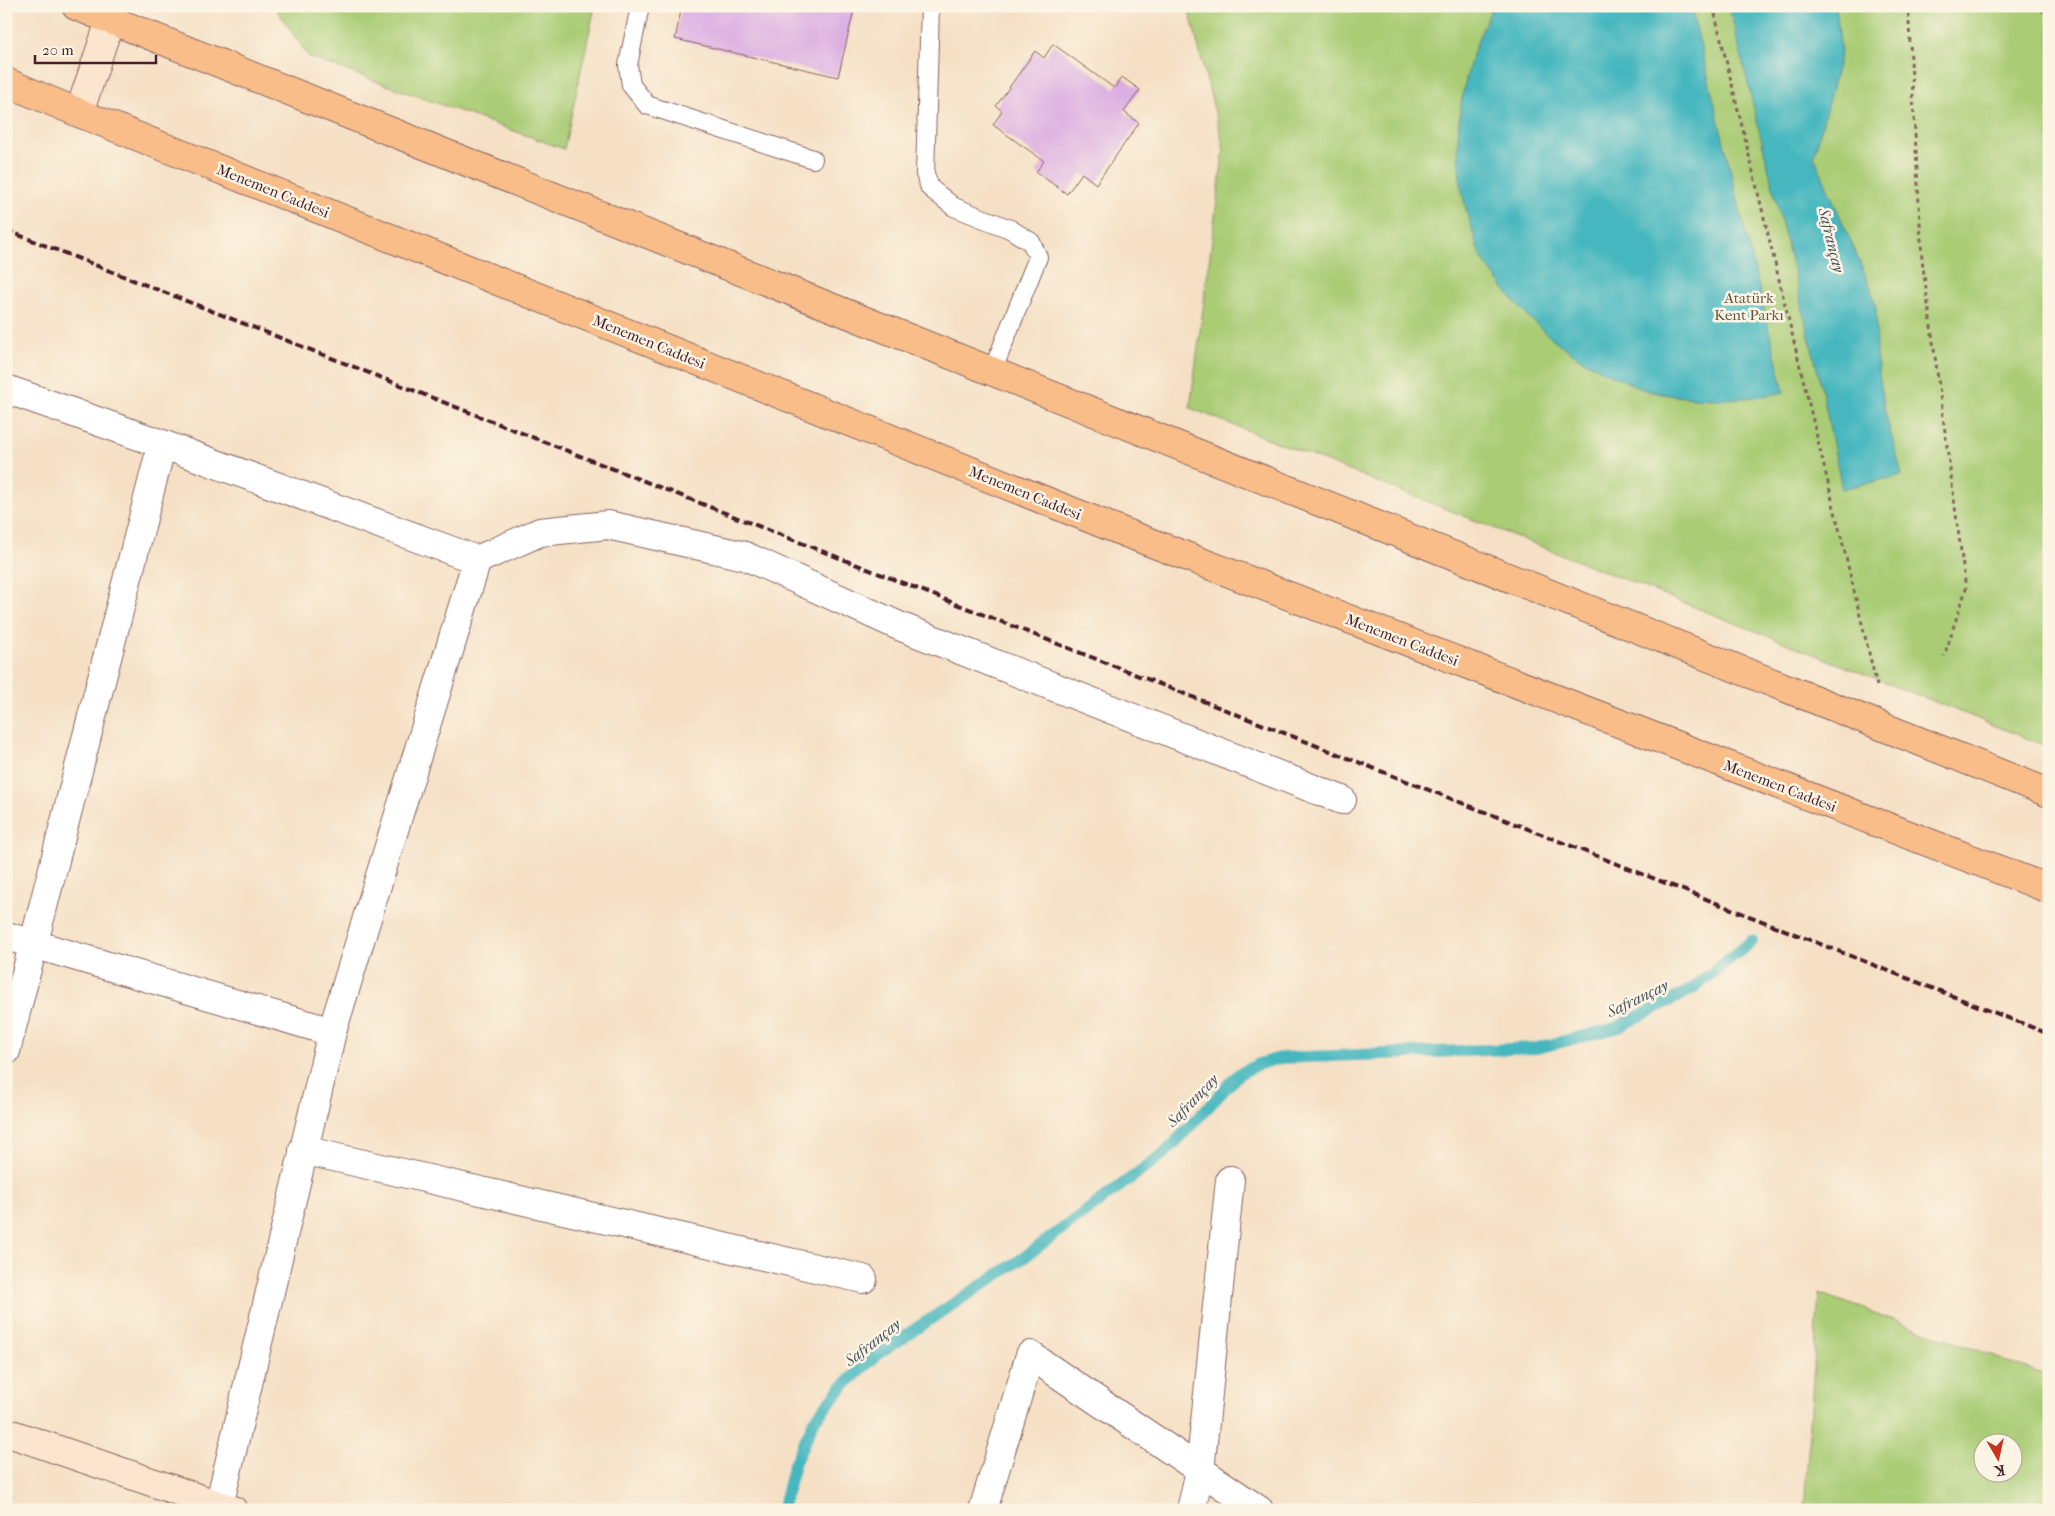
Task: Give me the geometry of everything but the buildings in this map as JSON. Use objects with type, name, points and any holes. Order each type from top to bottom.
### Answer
[{"type":"main road","points":[[76,6],[113,13],[992,372],[2049,793]]},
{"type":"main road","points":[[79,113],[113,13]]},
{"type":"main road","name":"Menemen Caddesi","points":[[6,82],[1117,530],[2049,889]]},
{"type":"main road","points":[[6,1432],[224,1508]]},
{"type":"street","points":[[6,389],[162,444],[477,560],[540,532],[608,525],[745,556],[899,626],[1342,800]]},
{"type":"street","points":[[6,1051],[162,444]]},
{"type":"street","points":[[224,1508],[303,1150],[332,1032],[477,560]]},
{"type":"street","points":[[6,936],[332,1032]]},
{"type":"street","points":[[303,1150],[863,1279]]},
{"type":"street","points":[[1191,1510],[1200,1471],[1230,1180]]},
{"type":"street","points":[[984,1510],[1030,1355],[1259,1510]]},
{"type":"lane","points":[[640,6],[628,64],[631,85],[647,105],[812,159]]},
{"type":"lane","points":[[930,6],[925,174],[930,188],[954,207],[1010,229],[1031,242],[1038,257],[992,372]]},
{"type":"path","points":[[1713,6],[1888,729]]},
{"type":"path","points":[[1908,6],[1922,259],[1966,589],[1944,656]]},
{"type":"path","points":[[2026,6],[2049,13]]},
{"type":"green space","points":[[274,6],[595,6],[564,149],[309,57]]},
{"type":"green space","name":"Atatürk Kent Parkı","points":[[1188,6],[2049,6],[2049,747],[1190,408],[1224,148]]},
{"type":"green space","points":[[1819,1293],[2049,1376],[2049,1510],[1804,1510]]},
{"type":"water","points":[[1493,6],[1691,6],[1784,392],[1734,399],[1716,399],[1682,397],[1642,389],[1584,361],[1552,338],[1523,311],[1497,279],[1481,257],[1476,243],[1464,201],[1459,172],[1458,144],[1464,88],[1471,60]]},
{"type":"water","points":[[1729,6],[1836,6],[1841,53],[1814,156],[1870,286],[1876,307],[1877,362],[1886,416],[1902,475],[1842,489],[1821,385]]},
{"type":"waterway","name":"Safrançay","points":[[782,1510],[794,1464],[815,1419],[844,1385],[879,1353],[1023,1258],[1166,1152],[1239,1074],[1259,1064],[1280,1058],[1537,1048],[1616,1028],[1689,991],[1752,941]]},
{"type":"railway","points":[[6,230],[2049,1034]]}]
